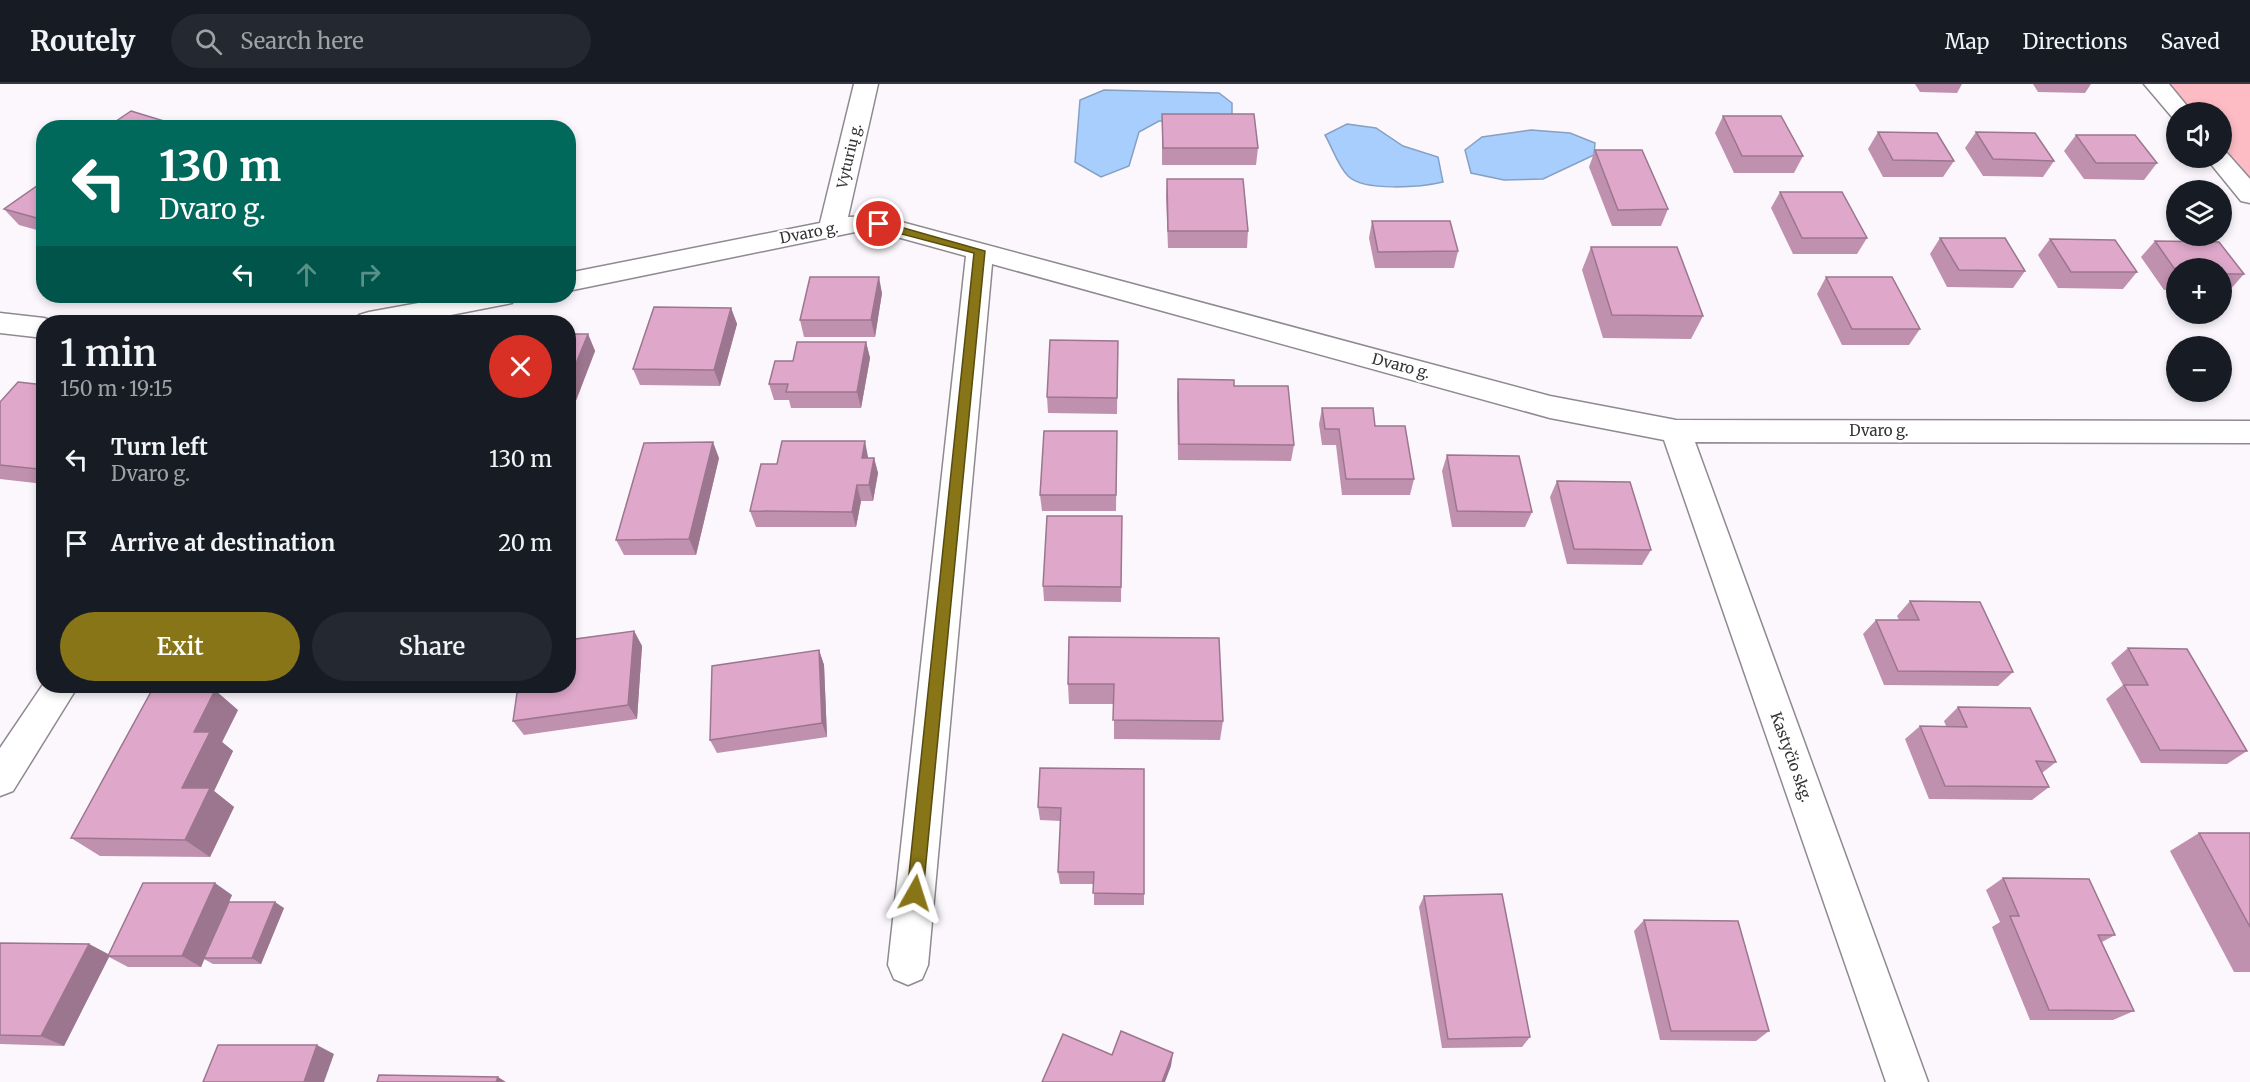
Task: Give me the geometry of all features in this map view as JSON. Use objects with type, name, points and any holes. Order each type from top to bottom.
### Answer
[{"type":"street","name":"Vyturių g.","points":[[832,229],[866,84]]},
{"type":"street","points":[[2156,84],[2171,102]]},
{"type":"street","points":[[2227,168],[2250,195]]},
{"type":"street","name":"Dvaro g.","points":[[576,280],[860,223],[879,224],[1550,407],[1615,422],[1677,431],[2250,432]]},
{"type":"street","points":[[908,965],[980,251]]},
{"type":"street","points":[[405,315],[466,303]]},
{"type":"street","points":[[0,323],[36,327]]},
{"type":"street","name":"Kastyčio skg.","points":[[1677,431],[1907,1082]]},
{"type":"street","points":[[0,779],[56,693]]},
{"type":"shaded area","points":[[2164,84],[2250,84],[2250,182],[2232,161],[2232,102],[2180,102]]},
{"type":"water","points":[[1104,90],[1219,93],[1232,103],[1232,117],[1216,121],[1159,121],[1139,132],[1129,166],[1101,177],[1075,162],[1080,100]]},
{"type":"water","points":[[1347,124],[1376,128],[1403,146],[1438,157],[1443,182],[1394,187],[1356,181],[1348,176],[1341,167],[1325,135]]},
{"type":"water","points":[[1531,130],[1570,133],[1595,143],[1594,155],[1543,179],[1504,180],[1471,173],[1465,150],[1482,137]]},
{"type":"building","points":[[131,111],[161,120],[118,120]]},
{"type":"building","points":[[1162,114],[1254,114],[1258,148],[1163,148]]},
{"type":"building","points":[[1723,116],[1781,116],[1803,156],[1742,156]]},
{"type":"building","points":[[1878,132],[1937,133],[1954,161],[1893,160]]},
{"type":"building","points":[[1976,132],[2035,133],[2054,161],[1993,159]]},
{"type":"building","points":[[2076,135],[2135,135],[2157,163],[2096,163]]},
{"type":"building","points":[[1595,150],[1642,150],[1668,209],[1618,210]]},
{"type":"building","points":[[1167,179],[1243,179],[1248,231],[1168,231]]},
{"type":"building","points":[[36,187],[36,218],[4,209]]},
{"type":"building","points":[[1780,192],[1842,192],[1867,238],[1802,238]]},
{"type":"building","points":[[1372,221],[1450,221],[1458,251],[1378,252]]},
{"type":"building","points":[[1940,238],[2005,238],[2025,271],[1959,270]]},
{"type":"building","points":[[2050,239],[2115,240],[2137,272],[2071,272]]},
{"type":"building","points":[[2155,241],[2166,241],[2166,246],[2222,246],[2232,258],[2167,258]]},
{"type":"building","points":[[1591,247],[1677,247],[1703,316],[1612,315]]},
{"type":"building","points":[[2232,259],[2244,274],[2232,274]]},
{"type":"building","points":[[810,277],[879,277],[871,320],[800,320]]},
{"type":"building","points":[[1826,277],[1892,277],[1920,329],[1852,329]]},
{"type":"building","points":[[654,307],[731,308],[714,370],[633,369]]},
{"type":"building","points":[[576,334],[588,334],[576,363]]},
{"type":"building","points":[[1050,340],[1118,341],[1117,398],[1047,397]]},
{"type":"building","points":[[797,342],[866,342],[857,392],[786,392],[788,384],[769,384],[775,361],[793,361]]},
{"type":"building","points":[[1178,379],[1234,380],[1234,386],[1288,386],[1294,445],[1179,444]]},
{"type":"building","points":[[18,382],[36,384],[36,469],[0,465],[0,402]]},
{"type":"building","points":[[1322,408],[1373,408],[1375,426],[1405,426],[1414,479],[1346,479],[1339,429],[1325,429]]},
{"type":"building","points":[[1044,431],[1117,431],[1116,495],[1040,495]]},
{"type":"building","points":[[782,441],[865,441],[862,458],[874,458],[869,485],[857,485],[852,512],[750,511],[761,464],[777,464]]},
{"type":"building","points":[[713,442],[689,539],[616,540],[644,443]]},
{"type":"building","points":[[1447,455],[1519,456],[1532,512],[1457,511]]},
{"type":"building","points":[[1557,481],[1630,482],[1651,550],[1574,549]]},
{"type":"building","points":[[1047,516],[1122,516],[1121,587],[1043,586]]},
{"type":"building","points":[[1910,601],[1980,602],[2013,672],[1898,671],[1876,620],[1919,620]]},
{"type":"building","points":[[634,631],[628,705],[513,721],[517,693],[576,693],[576,639]]},
{"type":"building","points":[[1069,637],[1219,638],[1223,721],[1113,720],[1114,684],[1068,684]]},
{"type":"building","points":[[2128,648],[2187,649],[2247,751],[2160,750],[2124,685],[2148,685]]},
{"type":"building","points":[[819,650],[822,723],[710,740],[712,666]]},
{"type":"building","points":[[150,693],[214,693],[194,732],[210,732],[182,788],[210,788],[185,840],[71,838]]},
{"type":"building","points":[[1958,707],[2030,708],[2056,762],[2036,761],[2049,787],[1945,786],[1920,726],[1967,727]]},
{"type":"building","points":[[1040,768],[1144,769],[1144,894],[1093,893],[1094,872],[1058,872],[1061,808],[1038,807]]},
{"type":"building","points":[[2199,833],[2250,833],[2250,927]]},
{"type":"building","points":[[2003,878],[2089,879],[2115,935],[2098,935],[2134,1011],[2049,1010],[2010,916],[2019,916]]},
{"type":"building","points":[[143,883],[215,883],[182,956],[108,956]]},
{"type":"building","points":[[1502,894],[1530,1037],[1448,1039],[1424,896]]},
{"type":"building","points":[[229,902],[275,902],[252,958],[204,958]]},
{"type":"building","points":[[1644,920],[1738,921],[1769,1031],[1671,1031]]},
{"type":"building","points":[[0,943],[89,944],[41,1036],[0,1035]]},
{"type":"building","points":[[1121,1031],[1173,1053],[1162,1082],[1042,1082],[1063,1034],[1112,1055]]},
{"type":"building","points":[[218,1045],[317,1045],[304,1082],[203,1082]]},
{"type":"building","points":[[379,1075],[498,1077],[496,1082],[377,1082]]},
{"type":"route","points":[[879,224],[980,251],[915,893]]}]
